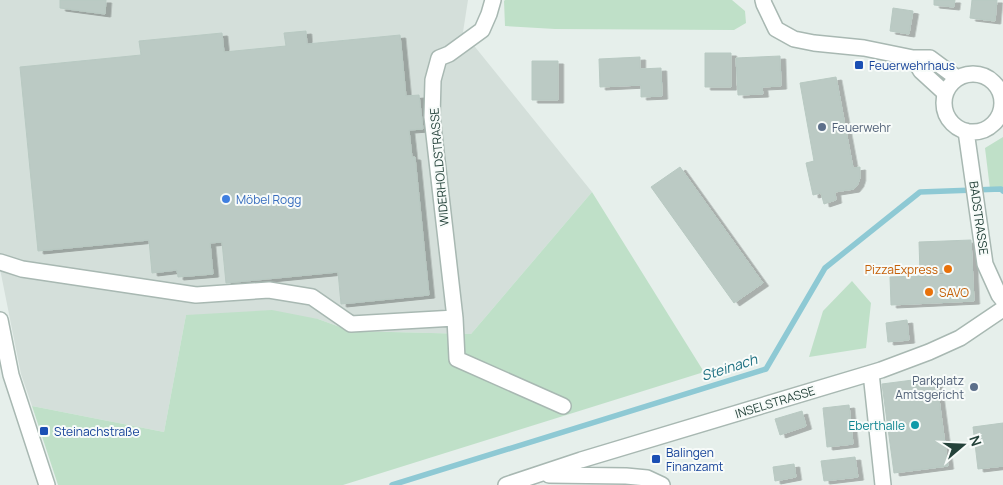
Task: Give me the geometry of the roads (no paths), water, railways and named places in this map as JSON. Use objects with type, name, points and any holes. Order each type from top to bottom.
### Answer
[{"type":"street","name":"WIDERHOLDSTRASSE","points":[[493,0],[482,30],[450,54],[440,58],[433,80],[432,117],[455,318],[457,359],[563,406]]},
{"type":"street","points":[[763,0],[776,29],[794,39],[814,44],[864,48],[913,58],[930,58],[957,78]]},
{"type":"street","points":[[913,58],[921,71],[945,93]]},
{"type":"street","points":[[965,74],[978,74],[990,79],[998,89],[1002,95],[1002,113],[991,125],[980,131],[966,131],[954,125],[946,115],[945,93],[957,78],[965,74]]},
{"type":"street","name":"BADSTRASSE","points":[[966,131],[985,264],[1003,300]]},
{"type":"street","points":[[0,262],[22,269],[196,295],[269,290],[312,297],[351,324],[455,318]]},
{"type":"street","name":"INSELSTRASSE","points":[[506,485],[581,460],[871,373],[930,352],[960,338],[1003,309]]},
{"type":"street","points":[[0,320],[11,375],[47,485]]},
{"type":"street","points":[[871,373],[883,485]]},
{"type":"street","points":[[538,475],[626,476],[647,478],[662,485]]},
{"type":"waterway","name":"Steinach","points":[[392,485],[766,369],[825,268],[920,192],[1001,189],[1003,191]]},
{"type":"place","name":"Feuerwehrhaus","points":[[859,65]]},
{"type":"place","name":"Feuerwehr","points":[[822,127]]},
{"type":"place","name":"Möbel Rogg","points":[[226,199]]},
{"type":"place","name":"PizzaExpress","points":[[948,269]]},
{"type":"place","name":"SAVO","points":[[929,292]]},
{"type":"place","name":"Parkplatz Amtsgericht","points":[[974,387]]},
{"type":"place","name":"Eberthalle","points":[[915,425]]},
{"type":"place","name":"Steinachstraße","points":[[44,431]]},
{"type":"place","name":"Balingen Finanzamt","points":[[656,459]]}]
